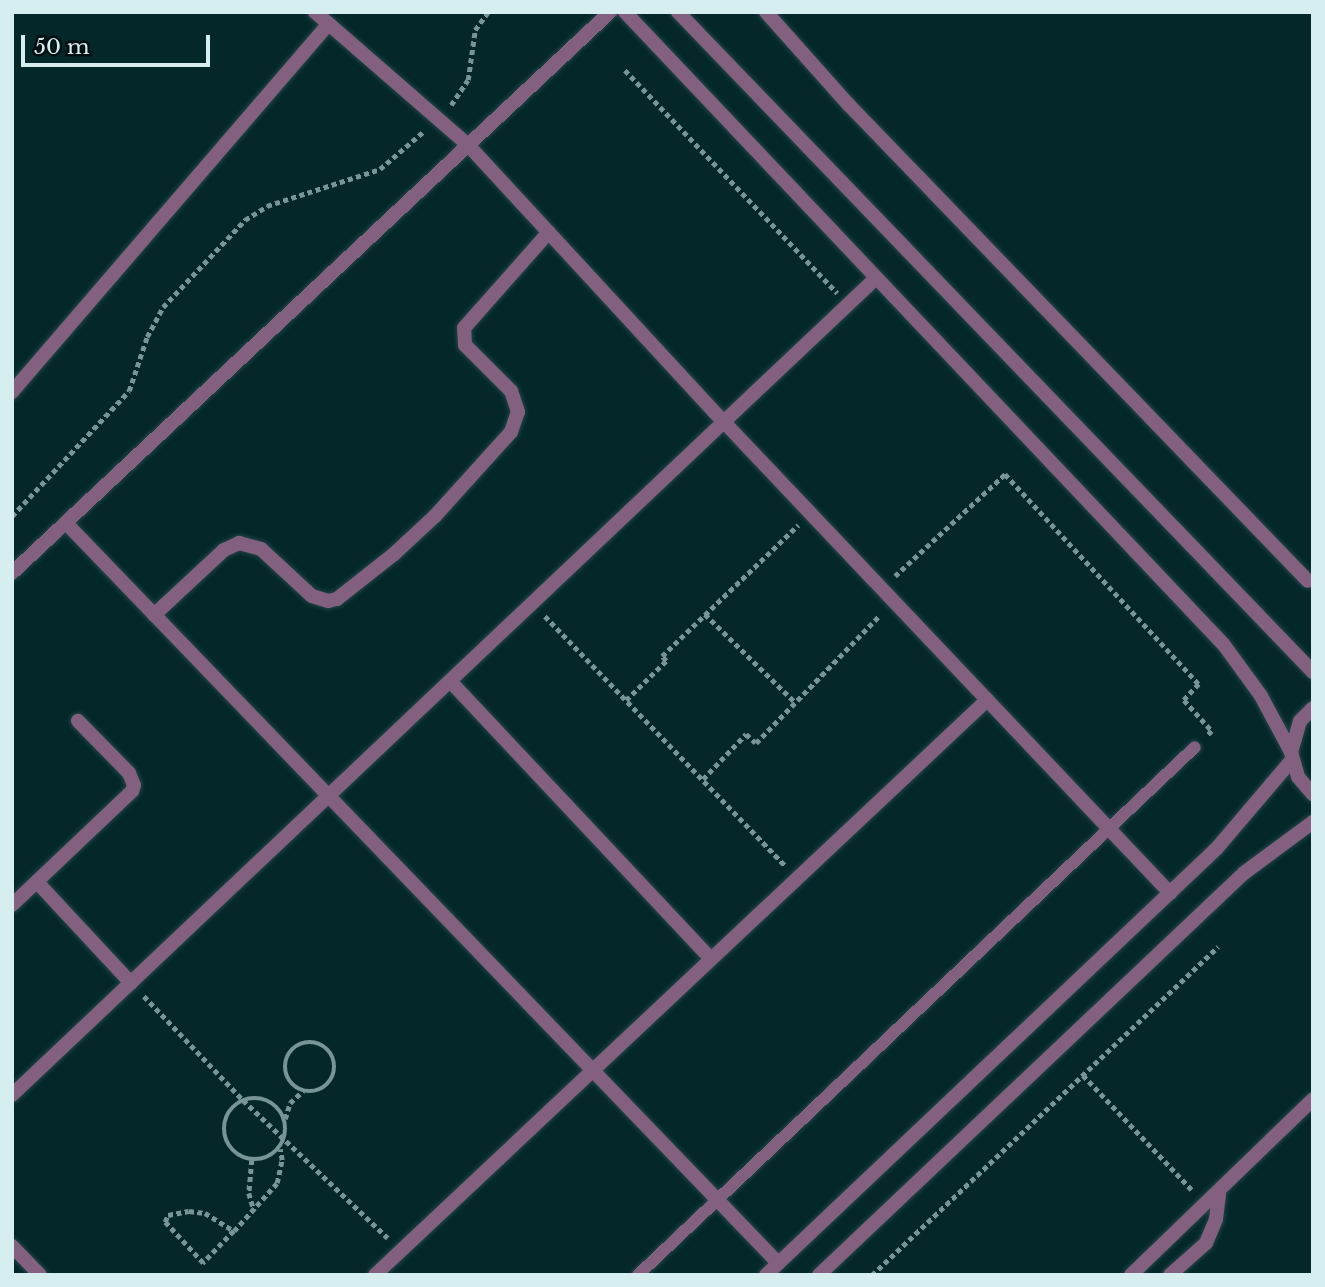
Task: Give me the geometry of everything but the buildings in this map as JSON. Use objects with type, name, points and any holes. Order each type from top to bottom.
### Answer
[{"type":"street","points":[[315,12],[468,145],[724,422],[1170,893]]},
{"type":"street","points":[[12,573],[610,12]]},
{"type":"street","points":[[625,12],[1224,645],[1261,696],[1291,756],[1298,777],[1313,794]]},
{"type":"street","points":[[678,12],[1313,672]]},
{"type":"street","points":[[766,12],[849,106],[1308,581]]},
{"type":"street","points":[[12,392],[328,23]]},
{"type":"street","points":[[154,615],[224,550],[239,543],[261,550],[312,596],[328,601],[337,599],[394,554],[435,516],[511,432],[518,412],[511,391],[465,345],[464,328],[549,232]]},
{"type":"street","points":[[12,1095],[876,278]]},
{"type":"street","points":[[66,523],[778,1263]]},
{"type":"street","points":[[450,681],[711,959]]},
{"type":"street","points":[[375,1275],[987,700]]},
{"type":"street","points":[[766,1275],[1170,893],[1243,820],[1291,756],[1300,721],[1313,708]]},
{"type":"street","points":[[12,905],[132,791],[134,785],[129,773],[78,721]]},
{"type":"street","points":[[819,1275],[1244,873],[1313,822]]},
{"type":"street","points":[[37,882],[131,982]]},
{"type":"street","points":[[1131,1275],[1219,1193],[1313,1099]]},
{"type":"street","points":[[1170,1275],[1206,1243],[1216,1219],[1219,1193]]},
{"type":"street","points":[[12,1246],[40,1275]]},
{"type":"lane","points":[[638,1275],[1195,747]]},
{"type":"path","points":[[12,516],[129,391],[147,337],[163,307],[245,220],[267,206],[380,169],[437,119],[464,89],[475,30],[488,12]]},
{"type":"path","points":[[625,70],[848,305]]},
{"type":"path","points":[[882,589],[1005,474],[1199,684],[1184,700],[1212,731],[1195,747]]},
{"type":"path","points":[[626,700],[666,661],[662,656],[810,513]]},
{"type":"path","points":[[703,779],[746,734],[756,743],[893,601]]},
{"type":"path","points":[[533,603],[797,878]]},
{"type":"path","points":[[705,614],[796,702]]},
{"type":"path","points":[[872,1275],[1218,947]]},
{"type":"path","points":[[131,982],[243,1100],[401,1251]]},
{"type":"path","points":[[285,1119],[281,1110],[264,1099],[243,1100],[228,1114],[224,1134],[233,1152],[252,1160],[272,1156],[280,1149],[285,1140],[285,1119],[290,1103],[303,1091],[323,1088],[335,1073],[332,1054],[317,1042],[297,1045],[285,1060],[288,1079],[303,1091]]},
{"type":"path","points":[[1083,1075],[1206,1205]]},
{"type":"path","points":[[234,1231],[200,1212],[171,1214],[165,1218],[166,1225],[203,1263],[234,1231],[254,1210],[277,1183],[282,1160],[280,1149]]},
{"type":"path","points":[[252,1160],[248,1194],[254,1210]]}]
